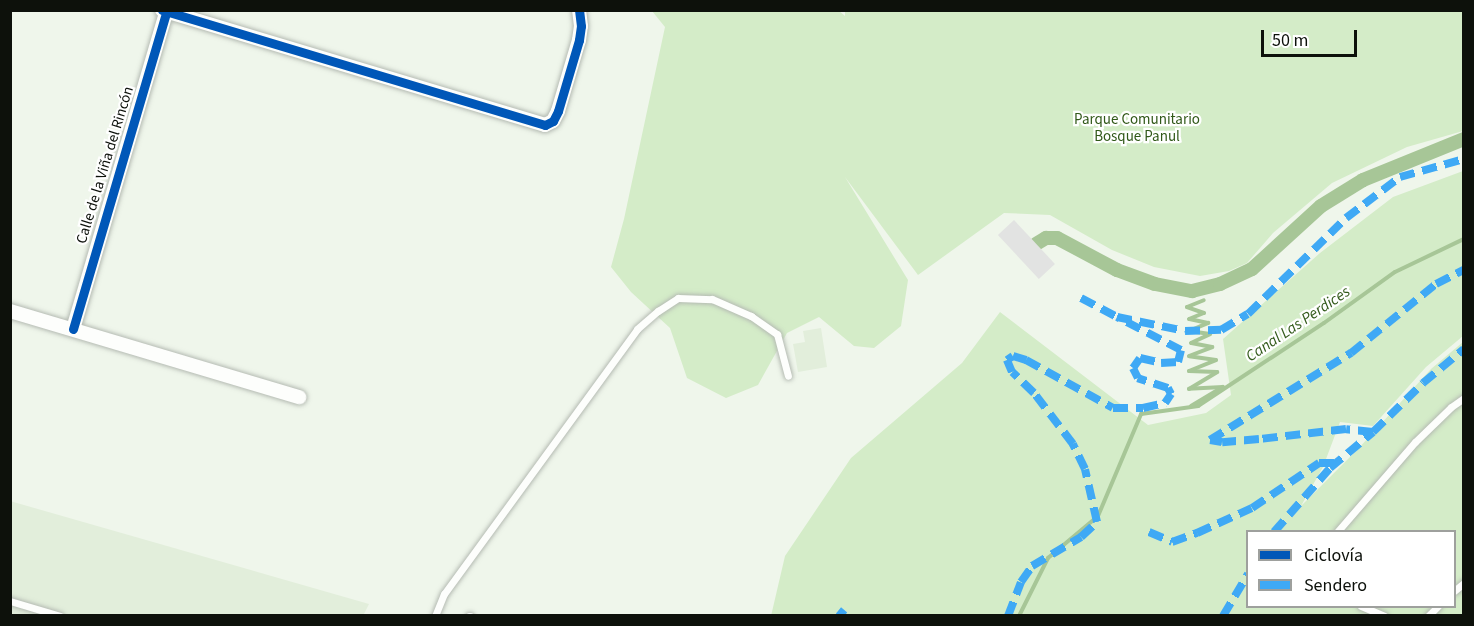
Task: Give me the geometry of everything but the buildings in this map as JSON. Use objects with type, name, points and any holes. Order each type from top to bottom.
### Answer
[{"type":"street","points":[[165,11],[544,125],[554,121],[558,111],[579,40],[581,26],[579,10]]},
{"type":"street","name":"Calle de la Viña del Rincón","points":[[73,329],[165,11]]},
{"type":"street","points":[[10,311],[299,397]]},
{"type":"lane","points":[[435,615],[444,594],[637,329],[658,311],[678,298],[712,299],[751,316],[777,334],[788,376]]},
{"type":"lane","points":[[1338,530],[1415,442],[1464,398]]},
{"type":"lane","points":[[10,601],[60,615]]},
{"type":"lane","points":[[1366,608],[1384,615]]},
{"type":"shaded area","points":[[821,328],[827,367],[798,372],[793,344],[805,342],[803,331]]},
{"type":"shaded area","points":[[10,501],[369,604],[363,616],[11,615]]},
{"type":"green space","name":"Parque Comunitario Bosque Panul","points":[[838,10],[845,16],[845,11],[1463,11],[1463,131],[1407,147],[1332,183],[1273,233],[1247,263],[1229,271],[1200,276],[1154,267],[1112,250],[1050,215],[1004,213],[918,275],[845,177],[908,280],[901,326],[874,348],[854,346],[819,317],[787,333],[758,385],[726,398],[687,378],[670,328],[631,292],[611,267],[624,219],[665,27],[652,11]]},
{"type":"green space","points":[[1463,171],[1463,336],[1426,367],[1373,426],[1340,422],[1323,467],[1301,506],[1358,449],[1431,369],[1463,342],[1463,615],[771,616],[785,556],[851,458],[962,363],[1000,312],[1148,425],[1206,413],[1231,395],[1223,339],[1320,253],[1393,197]]},
{"type":"waterway","points":[[1036,244],[1046,238],[1057,238],[1117,270],[1155,284],[1192,291],[1220,284],[1252,269],[1321,206],[1363,180],[1464,139]]},
{"type":"waterway","name":"Canal Las Perdices","points":[[1019,616],[1048,558],[1098,516],[1141,414],[1198,406],[1324,323],[1395,272],[1464,239]]},
{"type":"waterway","points":[[1191,406],[1223,387],[1189,389],[1217,372],[1189,371],[1216,360],[1189,356],[1212,347],[1191,343],[1210,334],[1189,331],[1208,323],[1189,319],[1204,313],[1187,307],[1204,300]]},
{"type":"marked path","points":[[1081,298],[1117,317],[1185,331],[1221,330],[1248,314],[1346,218],[1400,177],[1464,159]]},
{"type":"marked path","points":[[1276,530],[1330,468],[1373,432],[1346,429],[1222,442],[1210,440],[1351,353],[1436,284],[1464,270]]},
{"type":"marked path","points":[[1008,616],[1021,582],[1032,566],[1081,537],[1097,522],[1085,469],[1073,444],[1034,393],[1012,372],[1007,360],[1013,356],[1026,360],[1113,408],[1143,408],[1165,403],[1171,394],[1168,388],[1138,378],[1133,368],[1140,358],[1161,363],[1178,362],[1181,350],[1117,317]]},
{"type":"marked path","points":[[1373,432],[1423,383],[1464,349]]},
{"type":"marked path","points":[[1149,532],[1172,542],[1197,533],[1252,508],[1319,463],[1335,463]]},
{"type":"marked path","points":[[1223,616],[1246,577]]},
{"type":"marked path","points":[[839,616],[844,610]]},
{"type":"cycle path","points":[[162,10],[545,125],[553,121],[558,111],[579,40],[581,26],[579,10]]},
{"type":"cycle path","points":[[73,329],[167,10]]}]
